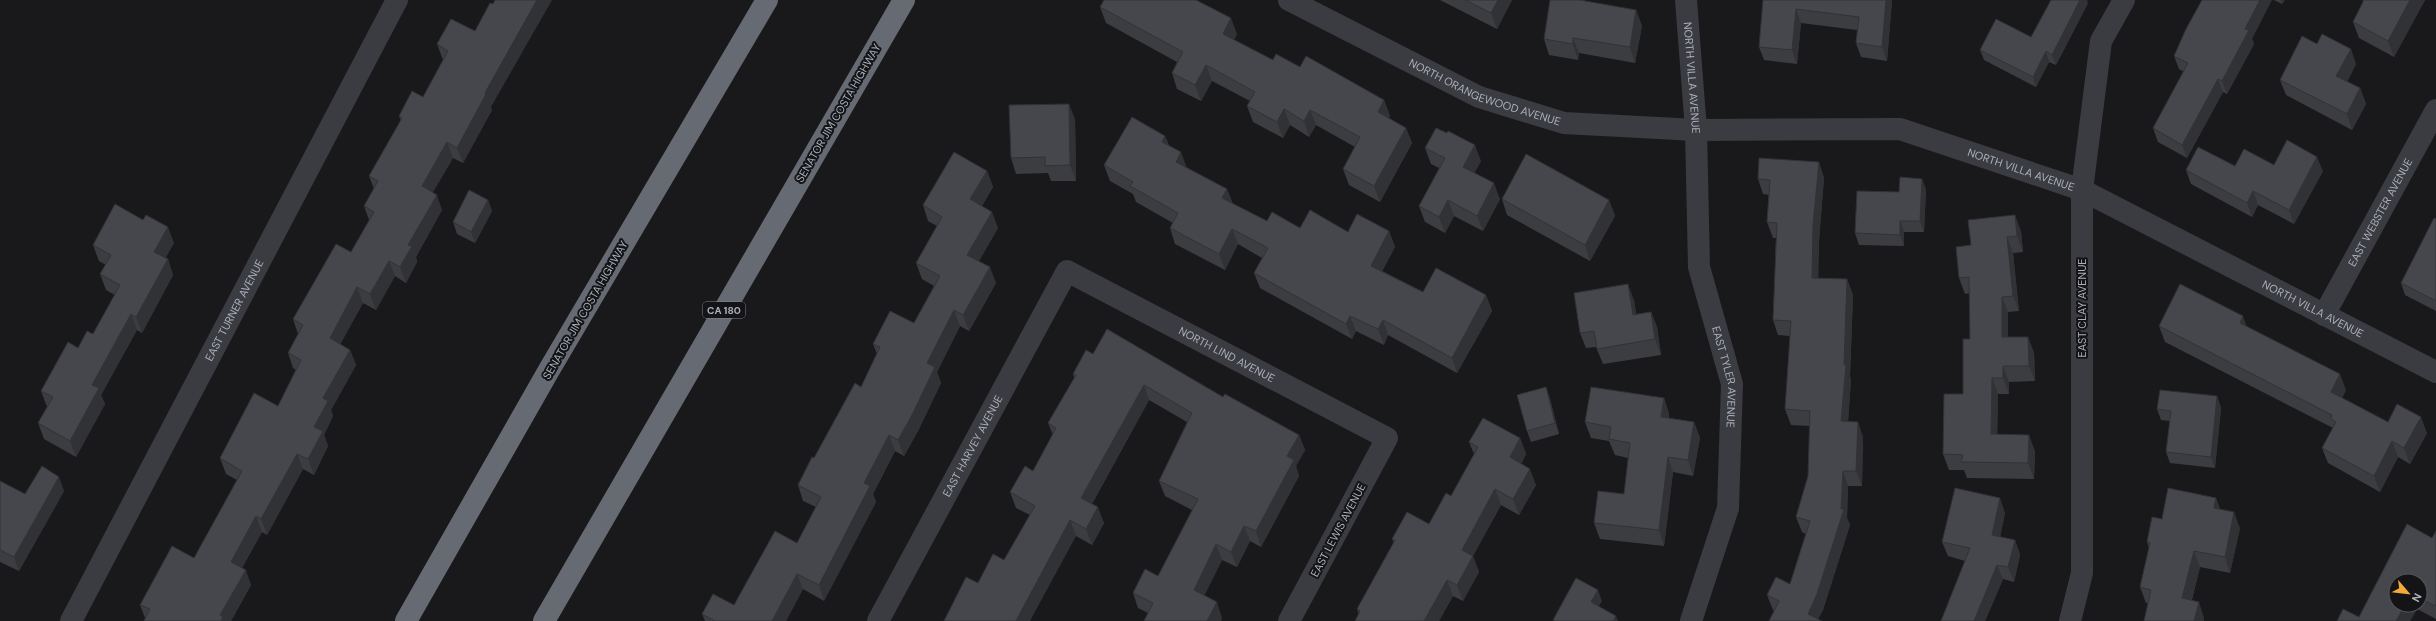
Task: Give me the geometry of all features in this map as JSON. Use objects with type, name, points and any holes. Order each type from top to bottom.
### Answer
[{"type":"highway","name":"SENATOR JIM COSTA HIGHWAY","points":[[406,621],[553,363],[767,0]]},
{"type":"highway","name":"SENATOR JIM COSTA HIGHWAY","points":[[544,621],[904,0]]},
{"type":"street","name":"EAST TURNER AVENUE","points":[[71,621],[397,0]]},
{"type":"street","name":"NORTH ORANGEWOOD AVENUE","points":[[1289,0],[1479,97],[1564,123],[1696,130]]},
{"type":"street","name":"NORTH VILLA AVENUE","points":[[1686,0],[1696,130],[1900,129],[2082,190],[2436,372]]},
{"type":"street","name":"EAST CLAY AVENUE","points":[[2070,621],[2082,573],[2082,190],[2101,41],[2124,0]]},
{"type":"street","name":"EAST WEBSTER AVENUE","points":[[2324,315],[2436,110]]},
{"type":"street","name":"EAST TYLER AVENUE","points":[[1691,621],[1728,508],[1732,384],[1698,267],[1696,130]]},
{"type":"street","name":"NORTH LIND AVENUE","points":[[1067,271],[1386,438]]},
{"type":"street","name":"EAST HARVEY AVENUE","points":[[878,621],[1067,271]]},
{"type":"street","name":"EAST LEWIS AVENUE","points":[[1289,621],[1386,438]]},
{"type":"building","points":[[495,0],[537,0],[485,93],[486,94],[457,148],[447,142],[422,186],[437,195],[408,245],[412,246],[400,267],[389,261],[370,294],[357,287],[330,338],[350,350],[323,398],[328,401],[314,427],[323,431],[308,459],[297,454],[261,519],[256,516],[231,562],[246,570],[220,615],[223,617],[221,621],[144,621],[150,609],[140,605],[172,546],[194,558],[242,471],[220,458],[254,393],[278,406],[301,360],[288,353],[303,325],[293,319],[336,244],[351,252],[374,212],[364,206],[378,181],[369,176],[402,118],[399,116],[412,91],[423,97],[448,51],[437,44],[451,19],[475,31],[490,3],[493,4]]},
{"type":"building","points":[[1104,0],[1196,0],[1231,18],[1223,34],[1273,60],[1276,54],[1300,67],[1306,56],[1384,100],[1378,112],[1406,128],[1374,186],[1343,169],[1360,137],[1310,110],[1304,121],[1284,109],[1277,122],[1247,106],[1255,92],[1206,65],[1195,85],[1172,73],[1183,52],[1100,7]]},
{"type":"building","points":[[1465,0],[1498,0],[1491,13]]},
{"type":"building","points":[[1550,0],[1580,0],[1636,10],[1630,47],[1573,38],[1573,44],[1544,39]]},
{"type":"building","points":[[1763,0],[1886,0],[1882,47],[1856,43],[1859,17],[1796,9],[1792,50],[1759,47]]},
{"type":"building","points":[[2051,0],[2080,0],[2052,55],[2046,51],[2033,77],[1980,50],[1996,19],[2031,37]]},
{"type":"building","points":[[2202,0],[2260,0],[2245,29],[2249,30],[2222,81],[2218,79],[2182,145],[2153,128],[2188,63],[2174,56],[2186,29]]},
{"type":"building","points":[[2363,0],[2410,0],[2388,41],[2353,22]]},
{"type":"building","points":[[2322,34],[2351,49],[2336,76],[2360,88],[2347,114],[2280,80],[2302,36],[2317,44]]},
{"type":"building","points":[[1069,104],[1070,165],[1045,166],[1045,157],[1011,158],[1009,105]]},
{"type":"building","points":[[1132,117],[1165,136],[1162,142],[1181,152],[1176,162],[1227,189],[1222,198],[1267,221],[1272,212],[1300,228],[1310,210],[1348,232],[1357,214],[1389,231],[1371,266],[1423,292],[1436,268],[1486,295],[1452,358],[1383,320],[1378,329],[1350,316],[1346,324],[1254,273],[1268,248],[1232,229],[1219,254],[1170,228],[1178,213],[1130,186],[1133,182],[1104,165]]},
{"type":"building","points":[[1436,128],[1447,133],[1448,131],[1475,145],[1463,167],[1494,183],[1477,216],[1448,200],[1439,217],[1419,206],[1445,158],[1425,148]]},
{"type":"building","points":[[2287,140],[2317,157],[2289,210],[2253,191],[2247,203],[2186,170],[2198,147],[2235,166],[2244,149],[2274,165]]},
{"type":"building","points":[[954,152],[987,171],[970,199],[992,212],[967,255],[990,267],[963,315],[954,310],[927,363],[935,367],[912,415],[898,440],[889,435],[864,483],[870,486],[819,585],[797,574],[772,621],[715,621],[702,614],[713,594],[734,605],[775,531],[797,543],[821,497],[798,485],[812,457],[814,458],[855,383],[861,387],[880,347],[873,344],[890,311],[914,323],[940,276],[916,263],[942,217],[923,205]]},
{"type":"building","points":[[1526,154],[1609,200],[1585,245],[1502,199]]},
{"type":"building","points":[[1759,158],[1819,162],[1813,225],[1812,278],[1847,279],[1844,365],[1846,365],[1841,421],[1858,422],[1856,471],[1843,471],[1841,509],[1844,509],[1817,594],[1808,614],[1822,621],[1769,621],[1779,601],[1767,595],[1776,577],[1790,584],[1810,521],[1796,517],[1808,476],[1810,411],[1785,409],[1791,321],[1773,320],[1777,223],[1767,222],[1770,180],[1758,179]]},
{"type":"building","points":[[1900,177],[1922,179],[1920,221],[1900,221],[1900,235],[1855,233],[1857,191],[1899,192]]},
{"type":"building","points":[[469,190],[488,200],[471,232],[453,222]]},
{"type":"building","points":[[115,204],[143,220],[146,215],[168,227],[154,252],[168,259],[136,317],[131,314],[92,385],[99,388],[70,441],[38,423],[53,397],[41,391],[68,342],[78,348],[87,331],[93,334],[120,285],[100,274],[111,255],[93,245]]},
{"type":"building","points":[[2015,215],[2017,236],[2007,237],[2013,296],[2002,297],[2002,337],[2028,337],[2029,366],[2003,366],[2003,378],[1992,378],[1991,434],[2029,435],[2028,463],[1961,462],[1963,455],[1943,454],[1944,394],[1963,394],[1963,339],[1970,339],[1969,277],[1959,278],[1956,247],[1971,245],[1968,220]]},
{"type":"building","points":[[2434,218],[2436,218],[2436,301],[2401,283]]},
{"type":"building","points":[[1628,284],[1633,315],[1651,312],[1655,339],[1597,349],[1594,331],[1580,333],[1574,293]]},
{"type":"building","points":[[2180,284],[2243,316],[2240,323],[2340,374],[2331,392],[2388,422],[2397,404],[2421,417],[2404,448],[2392,441],[2374,476],[2322,448],[2336,422],[2331,419],[2332,415],[2159,326]]},
{"type":"building","points":[[1107,329],[1223,397],[1225,394],[1299,435],[1287,456],[1294,460],[1256,531],[1244,526],[1231,552],[1216,544],[1194,590],[1217,602],[1207,621],[1144,621],[1153,603],[1133,593],[1145,569],[1158,576],[1198,499],[1159,481],[1192,413],[1144,385],[1081,498],[1098,507],[1086,529],[1070,520],[1016,621],[944,621],[966,577],[978,583],[993,554],[1004,560],[1035,506],[1010,492],[1025,466],[1033,471],[1056,428],[1048,423],[1076,375],[1073,374],[1086,350],[1093,354]]},
{"type":"building","points":[[1546,387],[1555,423],[1527,431],[1517,395]]},
{"type":"building","points":[[1591,387],[1664,398],[1661,417],[1694,422],[1688,460],[1668,457],[1659,530],[1594,523],[1598,491],[1624,494],[1630,443],[1609,439],[1611,427],[1585,422]]},
{"type":"building","points":[[2160,390],[2217,396],[2211,457],[2166,452],[2171,411],[2157,409]]},
{"type":"building","points":[[1483,418],[1520,438],[1510,457],[1530,469],[1513,499],[1495,489],[1462,550],[1473,556],[1457,585],[1447,580],[1424,621],[1355,621],[1360,611],[1357,609],[1395,540],[1392,539],[1407,512],[1429,524],[1446,493],[1451,496],[1478,447],[1469,442]]},
{"type":"building","points":[[42,466],[59,477],[14,557],[0,550],[0,481],[25,494]]},
{"type":"building","points":[[1955,488],[2000,498],[1992,535],[2015,540],[2008,567],[1997,565],[1974,621],[1941,621],[1970,548],[1942,542]]},
{"type":"building","points":[[2168,488],[2216,498],[2214,508],[2234,512],[2225,557],[2194,551],[2182,598],[2199,602],[2194,621],[2144,621],[2151,590],[2140,587],[2150,543],[2147,542],[2152,517],[2162,519]]},
{"type":"building","points":[[2407,524],[2432,538],[2436,531],[2435,606],[2428,602],[2428,573],[2388,573],[2388,613],[2400,613],[2396,621],[2337,621],[2343,609],[2359,617]]},
{"type":"building","points":[[1576,578],[1598,590],[1591,602],[1616,616],[1613,621],[1553,620]]}]
